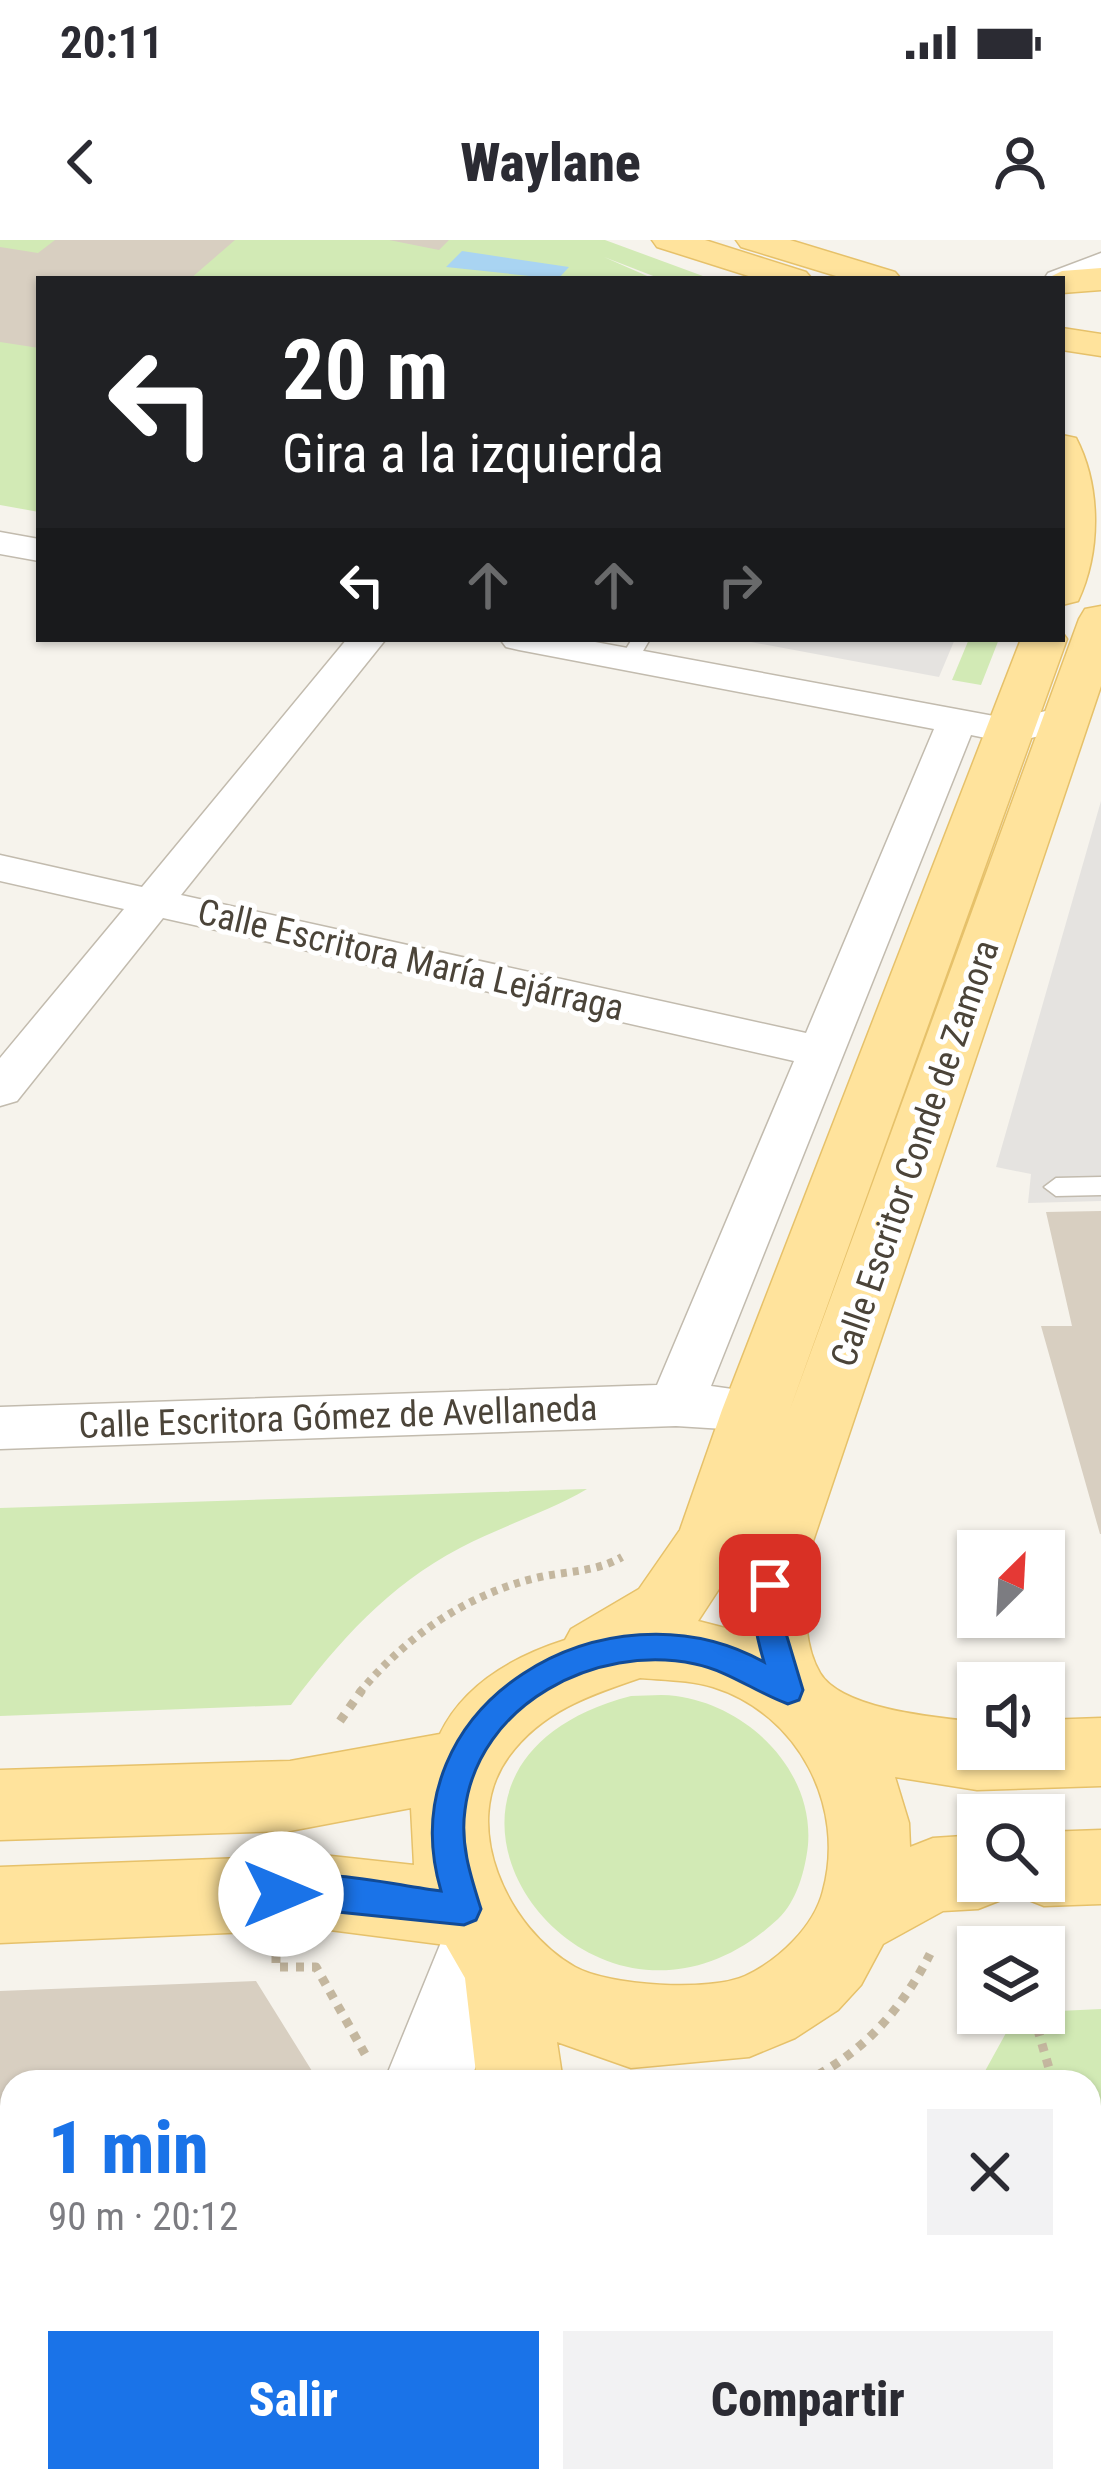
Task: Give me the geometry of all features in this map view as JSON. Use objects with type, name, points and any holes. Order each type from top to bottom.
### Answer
[{"type":"main road","points":[[753,240],[873,276]]},
{"type":"main road","points":[[680,245],[738,276]]},
{"type":"main road","points":[[680,245],[784,276]]},
{"type":"main road","points":[[1065,280],[1101,279]]},
{"type":"main road","points":[[1065,316],[1101,321]]},
{"type":"main road","points":[[1065,339],[1101,345]]},
{"type":"main road","points":[[1065,454],[1087,506],[1084,531],[1065,584]]},
{"type":"main road","name":"Calle Escritor Conde de Zamora","points":[[590,1655],[665,1610],[701,1564],[756,1410],[1043,700],[1101,619]]},
{"type":"main road","name":"Calle Escritor Conde de Zamora","points":[[805,1705],[770,1630],[770,1562],[1043,700],[1044,642]]},
{"type":"main road","points":[[517,2070],[484,1939],[449,1860],[448,1810],[460,1764],[491,1716],[535,1679],[590,1655],[640,1648],[692,1650],[743,1665],[805,1705],[907,1747],[977,1756],[1101,1752]]},
{"type":"main road","points":[[671,2070],[738,2020],[790,1997],[830,1961],[858,1916],[872,1865],[869,1813],[852,1763],[805,1705]]},
{"type":"main road","points":[[0,1805],[290,1796],[460,1764]]},
{"type":"main road","points":[[1065,1868],[1101,1867]]},
{"type":"main road","points":[[858,1916],[933,1875],[957,1873]]},
{"type":"main road","points":[[0,1905],[322,1892],[484,1939],[555,2003],[613,2026],[677,2031],[738,2020]]},
{"type":"street","points":[[651,240],[680,245]]},
{"type":"street","points":[[1065,278],[1101,262]]},
{"type":"street","points":[[0,543],[36,549]]},
{"type":"street","points":[[0,1090],[365,642]]},
{"type":"street","points":[[554,642],[1043,700]]},
{"type":"street","name":"Calle Escritor Conde de Zamora","points":[[676,1405],[821,1052],[1043,700]]},
{"type":"street","name":"Calle Escritora María Lejárraga","points":[[0,868],[821,1052]]},
{"type":"street","points":[[676,1405],[756,1410]]},
{"type":"street","name":"Calle Escritora Gómez de Avellaneda","points":[[0,1428],[676,1405]]},
{"type":"street","points":[[399,2070],[484,1939]]},
{"type":"lane","points":[[1056,1187],[1101,1186]]},
{"type":"path","points":[[318,1728],[340,1720],[363,1683],[451,1611],[540,1577],[589,1572],[628,1553]]},
{"type":"path","points":[[277,1948],[276,1967],[316,1967],[396,2070]]},
{"type":"path","points":[[1039,2034],[1050,2070]]},
{"type":"green space","points":[[0,240],[605,240],[703,276],[653,276],[604,257],[647,276],[36,276],[36,511],[0,505]]},
{"type":"green space","points":[[968,642],[998,642],[981,685],[952,680]]},
{"type":"green space","points":[[587,1489],[460,1548],[410,1580],[347,1637],[291,1705],[0,1716],[0,1508]]},
{"type":"green space","points":[[631,1696],[676,1696],[728,1713],[772,1746],[800,1792],[808,1845],[795,1895],[778,1919],[706,1963],[636,1969],[576,1945],[530,1900],[506,1845],[511,1786],[550,1733]]},
{"type":"green space","points":[[1101,2009],[1101,2070],[986,2070],[1005,2034],[1065,2034],[1065,2011]]},
{"type":"shaded area","points":[[751,642],[954,642],[939,677]]},
{"type":"shaded area","points":[[1101,801],[1101,1201],[1028,1203],[1031,1174],[996,1167]]},
{"type":"water","points":[[462,251],[569,267],[561,276],[530,276],[446,267]]},
{"type":"building","points":[[55,240],[235,240],[193,276],[36,276],[36,348],[0,342],[0,247],[38,253]]},
{"type":"building","points":[[389,240],[449,240],[439,250]]},
{"type":"building","points":[[1101,1211],[1100,1534],[1041,1326],[1072,1326],[1046,1212]]},
{"type":"building","points":[[256,1981],[311,2070],[0,2070],[0,1991]]},
{"type":"route","points":[[281,1894],[322,1892],[464,1909],[449,1860],[448,1810],[460,1764],[491,1716],[535,1679],[590,1655],[640,1648],[692,1650],[743,1665],[788,1690],[770,1630],[770,1585]]}]
